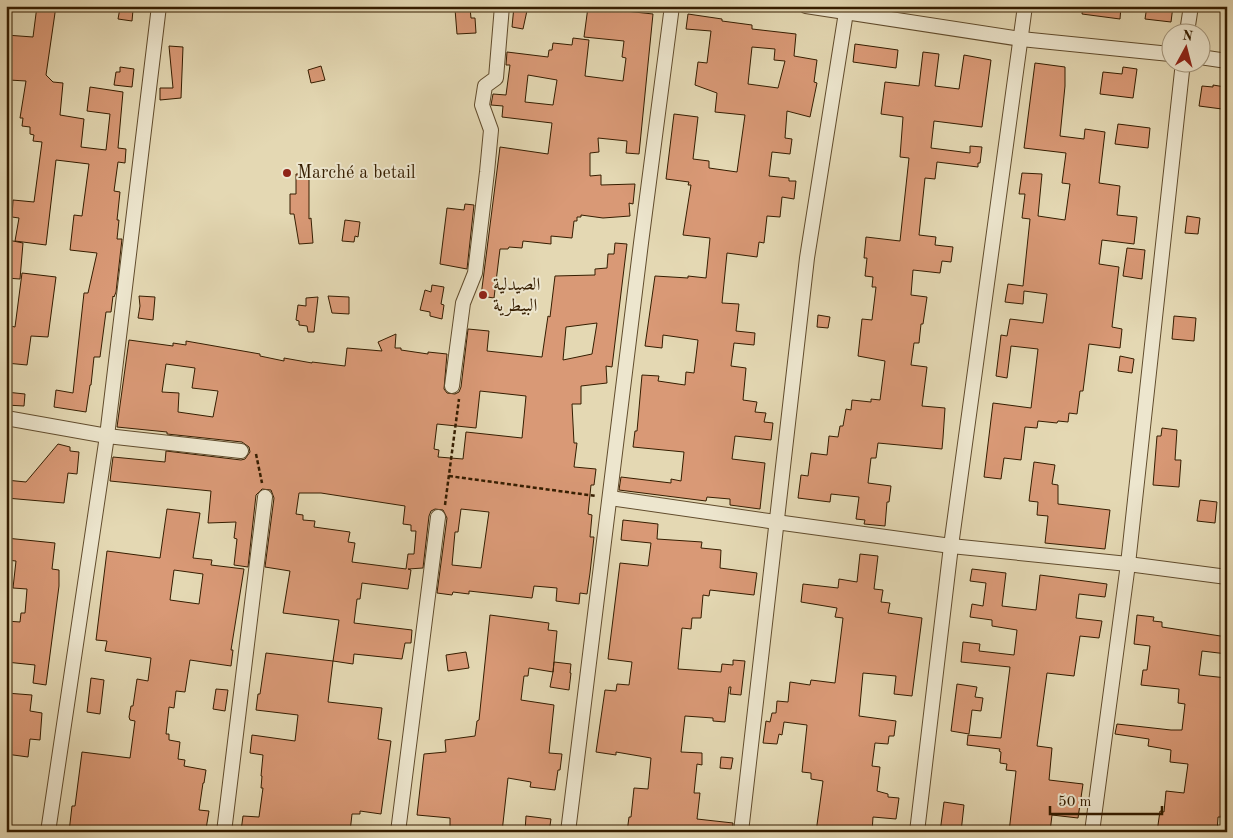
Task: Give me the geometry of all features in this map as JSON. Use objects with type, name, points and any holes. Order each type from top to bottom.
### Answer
[{"type":"street","points":[[48,832],[107,436],[159,6]]},
{"type":"street","points":[[452,386],[463,303],[475,273],[491,130],[482,105],[485,86],[496,78],[502,6]]},
{"type":"street","points":[[568,832],[672,6]]},
{"type":"street","points":[[806,6],[846,9],[1021,39],[1160,53]]},
{"type":"street","points":[[917,832],[951,546],[1025,6]]},
{"type":"street","points":[[1189,22],[1191,6]]},
{"type":"street","points":[[741,832],[807,258],[846,9]]},
{"type":"street","points":[[1210,58],[1227,61]]},
{"type":"street","points":[[1092,832],[1128,564],[1182,72]]},
{"type":"street","points":[[6,418],[107,436],[241,451]]},
{"type":"street","points":[[224,832],[265,497]]},
{"type":"street","points":[[610,498],[951,546],[1128,564],[1227,577]]},
{"type":"street","points":[[398,832],[438,517]]},
{"type":"path","points":[[438,517],[446,503],[459,400],[452,386]]},
{"type":"path","points":[[241,451],[255,452],[265,497]]},
{"type":"path","points":[[449,476],[610,498]]},
{"type":"building","points":[[37,6],[56,6],[46,75],[53,82],[63,83],[60,115],[84,119],[81,147],[106,150],[110,114],[87,111],[90,87],[123,92],[118,148],[126,149],[125,163],[118,162],[114,191],[120,192],[117,239],[122,239],[116,292],[113,296],[111,312],[106,312],[100,357],[94,357],[86,412],[54,407],[56,390],[73,393],[84,293],[88,293],[97,253],[70,250],[74,215],[82,216],[89,164],[56,160],[46,245],[15,241],[19,218],[12,217],[13,200],[34,202],[42,142],[33,141],[34,135],[30,134],[30,127],[22,126],[23,118],[20,118],[26,81],[9,80],[9,54],[6,54],[6,35],[33,37]]},
{"type":"building","points":[[514,6],[528,6],[523,29],[512,27]]},
{"type":"building","points":[[1083,6],[1121,6],[1120,19],[1082,14]]},
{"type":"building","points":[[1147,6],[1173,6],[1171,22],[1145,19]]},
{"type":"building","points":[[588,7],[653,14],[639,154],[626,153],[627,141],[598,138],[599,152],[590,153],[590,176],[601,175],[601,185],[635,184],[633,204],[629,203],[630,216],[603,218],[581,215],[581,217],[577,217],[577,221],[574,221],[572,238],[551,236],[551,244],[523,241],[522,248],[509,247],[508,249],[500,249],[494,298],[481,296],[500,147],[548,154],[552,123],[502,117],[503,106],[491,105],[493,94],[506,95],[510,65],[506,65],[507,52],[548,57],[553,43],[572,45],[573,38],[589,40],[585,76],[623,81],[626,58],[622,57],[624,41],[584,37]],"holes":[[[528,75],[557,80],[553,105],[525,102]]]},
{"type":"building","points":[[120,8],[133,10],[132,21],[118,19]]},
{"type":"building","points":[[470,8],[471,18],[475,18],[476,33],[457,34],[455,9]]},
{"type":"building","points":[[688,14],[752,25],[752,29],[796,34],[794,56],[817,60],[814,82],[817,83],[810,117],[787,111],[785,138],[792,139],[790,154],[772,152],[769,176],[789,178],[789,181],[796,181],[794,199],[782,197],[780,217],[767,216],[764,243],[759,242],[757,257],[727,253],[722,303],[739,304],[736,331],[755,333],[754,345],[734,343],[731,366],[746,368],[743,400],[757,402],[755,412],[766,413],[764,422],[773,423],[771,440],[735,436],[732,459],[765,463],[760,509],[730,505],[730,499],[707,497],[706,501],[619,490],[621,477],[671,483],[671,479],[681,481],[684,452],[633,447],[635,431],[637,431],[642,375],[659,376],[658,381],[685,385],[686,372],[694,373],[698,340],[663,335],[662,348],[645,346],[655,276],[706,278],[710,238],[683,235],[691,185],[688,185],[689,182],[666,179],[674,114],[698,117],[693,159],[709,161],[709,168],[737,172],[745,115],[715,112],[717,93],[695,85],[698,62],[707,63],[711,31],[686,29]],"holes":[[[752,47],[775,49],[774,60],[785,61],[778,88],[748,84]]]},
{"type":"building","points":[[855,44],[898,50],[896,68],[853,62]]},
{"type":"building","points":[[169,46],[183,47],[181,98],[160,100],[160,88],[173,88]]},
{"type":"building","points":[[923,52],[939,54],[935,86],[959,89],[964,55],[991,60],[982,127],[934,121],[931,148],[970,153],[970,146],[982,147],[980,163],[978,163],[978,167],[937,162],[935,179],[925,178],[919,235],[936,237],[935,245],[953,247],[951,262],[942,261],[940,273],[913,270],[911,295],[927,297],[919,343],[914,343],[911,365],[927,367],[922,406],[945,408],[942,449],[878,443],[876,458],[871,458],[868,483],[891,486],[889,502],[887,502],[885,526],[864,524],[865,520],[856,519],[859,497],[831,494],[830,502],[798,498],[801,475],[808,476],[811,453],[827,455],[829,436],[838,437],[840,426],[843,426],[846,409],[851,410],[852,400],[871,402],[871,399],[880,400],[885,361],[858,356],[862,319],[872,320],[876,287],[872,287],[873,277],[865,276],[867,258],[864,258],[866,237],[900,241],[909,158],[900,157],[903,117],[881,114],[885,82],[919,86]]},
{"type":"building","points":[[1035,63],[1065,67],[1060,136],[1084,139],[1085,129],[1105,132],[1099,183],[1120,186],[1117,215],[1137,217],[1134,244],[1102,240],[1099,264],[1119,267],[1112,327],[1122,329],[1120,348],[1089,344],[1083,391],[1080,391],[1077,414],[1069,413],[1068,422],[1038,421],[1037,428],[1025,427],[1021,460],[1004,458],[1001,479],[984,477],[993,403],[1031,408],[1038,349],[1011,346],[1007,378],[996,376],[1001,335],[1007,336],[1010,319],[1043,323],[1047,294],[1024,291],[1023,304],[1005,302],[1008,284],[1023,286],[1030,219],[1022,218],[1025,194],[1019,194],[1022,173],[1042,174],[1038,216],[1065,220],[1070,184],[1062,183],[1066,153],[1024,148]]},
{"type":"building","points":[[321,66],[325,80],[311,83],[308,70]]},
{"type":"building","points":[[120,67],[134,69],[132,87],[114,85],[116,72],[120,72]]},
{"type":"building","points":[[1123,67],[1137,69],[1133,98],[1100,94],[1103,72],[1122,74]]},
{"type":"building","points":[[1213,85],[1225,87],[1222,109],[1199,106],[1202,86],[1213,87]]},
{"type":"building","points":[[1118,124],[1150,128],[1148,148],[1115,144]]},
{"type":"building","points":[[296,174],[309,174],[309,219],[311,218],[313,243],[299,244],[294,214],[290,214],[290,194],[296,194]]},
{"type":"building","points":[[465,204],[474,205],[467,269],[440,264],[447,208],[464,210]]},
{"type":"building","points":[[1187,216],[1200,218],[1198,234],[1185,233]]},
{"type":"building","points":[[345,220],[360,222],[358,237],[355,236],[354,242],[342,241]]},
{"type":"building","points":[[8,240],[23,243],[20,279],[6,278]]},
{"type":"building","points":[[615,243],[627,244],[612,367],[606,366],[607,383],[581,386],[581,404],[572,404],[574,443],[577,443],[574,467],[596,469],[594,485],[591,485],[588,514],[592,515],[590,537],[594,537],[590,573],[587,594],[580,593],[579,604],[556,601],[557,588],[534,586],[532,598],[469,591],[469,594],[453,592],[452,595],[437,593],[447,518],[443,510],[435,509],[431,511],[429,516],[423,568],[408,569],[411,570],[408,589],[362,583],[360,599],[357,599],[354,623],[412,630],[411,643],[405,643],[402,659],[354,654],[353,664],[333,661],[339,620],[283,613],[290,571],[265,567],[274,498],[271,490],[262,489],[256,495],[248,567],[234,565],[237,539],[234,538],[236,522],[208,523],[211,491],[110,481],[113,457],[165,462],[166,451],[241,460],[245,459],[250,452],[249,447],[242,442],[117,427],[129,340],[173,346],[173,343],[186,345],[186,341],[260,354],[260,356],[284,361],[284,358],[345,366],[347,348],[382,351],[378,342],[396,334],[395,348],[428,354],[428,352],[447,354],[444,389],[447,393],[455,394],[459,392],[461,387],[468,329],[489,331],[487,351],[542,357],[548,316],[550,317],[555,276],[595,275],[595,269],[607,268],[608,254],[614,254]],"holes":[[[597,323],[592,354],[563,360],[566,327]],[[166,364],[195,368],[192,388],[218,391],[213,417],[178,412],[179,393],[162,392]],[[480,391],[526,396],[522,438],[466,432],[463,459],[438,457],[439,450],[434,449],[437,424],[476,428]],[[299,493],[321,493],[405,506],[403,524],[411,525],[411,531],[416,531],[414,554],[408,554],[406,569],[352,562],[355,543],[348,542],[350,532],[314,527],[315,521],[303,520],[303,515],[296,514]],[[461,509],[489,512],[481,568],[452,565],[455,532],[458,532]]]},
{"type":"building","points":[[1127,248],[1145,250],[1142,279],[1123,276]]},
{"type":"building","points":[[22,273],[56,277],[48,337],[31,336],[27,365],[6,363],[6,325],[15,327]]},
{"type":"building","points":[[432,285],[444,287],[441,304],[444,305],[442,319],[430,316],[430,312],[420,310],[425,290],[431,292]]},
{"type":"building","points":[[139,296],[155,297],[153,320],[138,318]]},
{"type":"building","points":[[328,296],[349,297],[349,314],[332,313]]},
{"type":"building","points":[[318,297],[314,332],[308,332],[307,326],[299,325],[299,321],[296,320],[298,305],[306,306],[306,298]]},
{"type":"building","points":[[818,315],[830,317],[828,328],[817,327]]},
{"type":"building","points":[[1174,316],[1196,318],[1194,341],[1172,339]]},
{"type":"building","points":[[1120,356],[1134,359],[1132,373],[1118,371]]},
{"type":"building","points":[[6,392],[25,394],[24,406],[6,405]]},
{"type":"building","points":[[1162,428],[1177,430],[1175,460],[1181,460],[1179,487],[1153,485],[1157,436],[1161,436]]},
{"type":"building","points":[[58,444],[70,447],[70,451],[79,452],[77,474],[68,473],[64,503],[6,498],[6,480],[26,482]]},
{"type":"building","points":[[1034,462],[1055,465],[1052,484],[1058,485],[1058,504],[1110,510],[1105,549],[1045,543],[1048,516],[1037,515],[1038,502],[1029,501]]},
{"type":"building","points":[[1200,500],[1217,502],[1215,523],[1197,521]]},
{"type":"building","points":[[167,509],[200,513],[193,558],[212,560],[211,565],[244,569],[231,650],[233,650],[231,666],[190,660],[185,692],[176,691],[174,708],[169,707],[166,734],[169,734],[169,740],[180,742],[178,759],[185,760],[184,766],[206,770],[199,810],[209,811],[206,829],[199,828],[199,832],[69,832],[72,806],[75,806],[82,752],[130,758],[135,721],[130,720],[129,717],[131,706],[133,706],[137,679],[148,681],[151,658],[105,651],[107,641],[96,640],[107,551],[160,558]],"holes":[[[174,570],[203,574],[199,604],[170,600]]]},
{"type":"building","points":[[623,520],[658,524],[657,539],[702,542],[701,548],[721,550],[720,568],[757,573],[754,595],[710,590],[709,596],[703,595],[701,618],[692,618],[691,629],[682,628],[678,669],[721,672],[722,664],[733,665],[733,660],[745,661],[741,695],[730,694],[731,687],[729,687],[725,722],[713,721],[713,718],[685,716],[681,752],[702,753],[702,765],[697,764],[694,793],[700,793],[697,819],[733,823],[732,832],[627,832],[629,817],[631,817],[634,788],[648,789],[651,758],[616,752],[616,755],[596,752],[605,690],[616,691],[617,684],[629,685],[632,662],[608,659],[620,563],[648,566],[651,543],[621,540]]},
{"type":"building","points":[[6,538],[55,543],[52,569],[59,570],[59,586],[46,685],[33,683],[35,665],[6,662],[6,621],[20,622],[21,613],[25,613],[27,589],[13,588],[16,561],[6,560]]},
{"type":"building","points":[[860,554],[878,556],[874,589],[883,590],[881,602],[890,603],[888,613],[922,618],[912,696],[894,694],[896,676],[863,673],[859,716],[896,721],[894,736],[889,736],[888,744],[875,743],[872,766],[880,767],[877,791],[888,794],[888,797],[899,798],[896,819],[873,817],[872,832],[816,832],[823,781],[811,779],[811,773],[802,772],[807,725],[784,722],[782,735],[779,734],[777,744],[763,743],[766,721],[770,722],[772,713],[776,713],[777,701],[788,702],[790,682],[810,685],[811,680],[835,683],[843,618],[835,617],[837,608],[801,602],[803,584],[838,588],[839,579],[857,582]]},
{"type":"building","points":[[972,569],[1006,573],[1002,606],[1036,610],[1040,575],[1107,584],[1105,597],[1079,594],[1076,618],[1102,621],[1099,638],[1080,636],[1074,676],[1047,673],[1037,746],[1052,748],[1049,780],[1083,784],[1078,818],[1052,815],[1050,832],[1009,832],[1016,771],[1006,770],[1007,764],[1000,763],[1000,749],[967,745],[968,735],[1001,738],[1010,667],[961,662],[963,642],[980,644],[979,651],[1014,655],[1017,630],[992,626],[992,620],[970,617],[972,604],[983,606],[986,583],[970,581]]},
{"type":"building","points":[[490,615],[549,623],[548,630],[557,631],[553,672],[529,668],[528,676],[524,676],[521,700],[554,705],[549,753],[562,754],[555,790],[530,787],[531,782],[508,778],[502,832],[472,832],[450,829],[450,818],[417,815],[424,754],[446,752],[445,740],[475,736],[477,721],[479,720]]},
{"type":"building","points":[[1137,615],[1154,617],[1153,621],[1162,622],[1162,627],[1227,637],[1227,654],[1202,651],[1199,675],[1227,678],[1227,779],[1221,817],[1218,817],[1217,832],[1157,832],[1160,811],[1164,812],[1166,791],[1184,793],[1188,764],[1170,762],[1171,750],[1148,746],[1149,739],[1115,734],[1117,724],[1182,730],[1185,704],[1178,703],[1179,689],[1141,685],[1143,670],[1147,670],[1150,646],[1134,644]]},
{"type":"building","points":[[466,652],[469,668],[448,671],[446,655]]},
{"type":"building","points":[[266,653],[333,661],[328,702],[382,708],[378,739],[391,741],[381,814],[360,811],[360,814],[352,814],[350,832],[241,831],[243,816],[259,817],[263,788],[261,788],[261,776],[263,755],[250,753],[252,735],[295,741],[298,715],[256,710]]},
{"type":"building","points":[[554,662],[571,664],[569,690],[550,687]]},
{"type":"building","points":[[91,678],[104,680],[100,714],[87,712]]},
{"type":"building","points":[[957,684],[977,687],[975,697],[983,698],[981,711],[972,710],[969,734],[951,731]]},
{"type":"building","points":[[216,689],[228,690],[225,711],[213,709]]},
{"type":"building","points":[[6,693],[32,695],[30,711],[42,713],[40,740],[30,739],[28,757],[6,754],[8,731],[6,731]]},
{"type":"building","points":[[721,757],[733,758],[731,769],[720,768]]},
{"type":"building","points":[[944,802],[964,805],[961,832],[940,832]]},
{"type":"building","points":[[526,816],[551,819],[549,832],[525,832]]},
{"type":"place","name":"Marché a betail","points":[[287,173]]},
{"type":"place","name":"الصيدلية البيطرية","points":[[483,295]]}]
